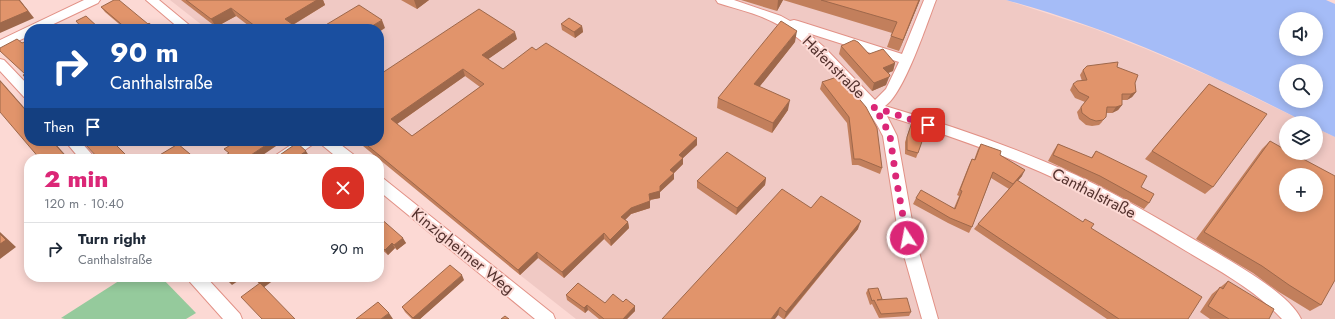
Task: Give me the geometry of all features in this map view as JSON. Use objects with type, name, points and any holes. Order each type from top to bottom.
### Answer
[{"type":"street","points":[[44,24],[94,0]]},
{"type":"street","points":[[152,0],[182,24]]},
{"type":"street","name":"Hafenstraße","points":[[722,0],[777,19],[799,33],[813,44],[873,107],[882,119],[890,136],[907,238],[930,319]]},
{"type":"street","points":[[873,107],[884,100],[891,92],[906,60],[930,0]]},
{"type":"street","points":[[777,19],[906,60]]},
{"type":"street","points":[[0,45],[24,33]]},
{"type":"street","points":[[0,63],[24,89]]},
{"type":"street","name":"Canthalstraße","points":[[873,107],[1030,161],[1076,183],[1179,239],[1258,287],[1284,309],[1293,319]]},
{"type":"street","points":[[77,146],[84,154]]},
{"type":"street","points":[[288,154],[300,146]]},
{"type":"street","points":[[333,146],[344,154]]},
{"type":"street","name":"Kinzigheimer Weg","points":[[384,187],[547,319]]},
{"type":"street","points":[[201,282],[234,319]]},
{"type":"shaded area","points":[[170,0],[1006,0],[1095,29],[1146,49],[1221,81],[1293,116],[1279,116],[1279,160],[1323,160],[1323,131],[1335,137],[1335,319],[576,319],[384,163],[384,154],[373,154],[363,146],[384,146],[384,24],[201,24]]},
{"type":"green space","points":[[117,282],[166,282],[196,313],[186,319],[61,318]]},
{"type":"water","points":[[1006,0],[1326,0],[1335,4],[1335,137],[1323,131],[1323,116],[1293,116],[1197,70],[1122,38]]},
{"type":"building","points":[[0,0],[19,0],[28,11],[0,23]]},
{"type":"building","points":[[114,0],[119,0],[148,24],[121,24],[101,7]]},
{"type":"building","points":[[186,0],[317,0],[285,19],[292,24],[252,24],[231,8],[211,19]]},
{"type":"building","points":[[821,0],[919,0],[903,40],[891,36],[897,22]]},
{"type":"building","points":[[359,5],[382,20],[375,24],[327,24]]},
{"type":"building","points":[[479,9],[515,32],[482,55],[503,69],[532,47],[536,50],[546,43],[697,138],[679,155],[683,158],[670,170],[674,173],[660,186],[660,191],[649,194],[650,201],[631,208],[621,217],[628,222],[610,240],[604,233],[562,272],[537,252],[518,270],[384,159],[384,154],[378,154],[368,146],[384,146],[384,72]],"holes":[[[463,69],[484,84],[412,136],[391,119]]]},
{"type":"building","points":[[86,16],[95,24],[79,24],[76,21]]},
{"type":"building","points":[[569,18],[582,26],[574,32],[561,24]]},
{"type":"building","points":[[781,21],[797,31],[754,84],[790,100],[773,123],[718,98]]},
{"type":"building","points":[[17,39],[22,43],[24,42],[24,73],[0,51],[0,48]]},
{"type":"building","points":[[854,40],[858,42],[869,54],[883,49],[895,63],[883,68],[890,75],[889,77],[874,83],[841,46]]},
{"type":"building","points":[[1118,62],[1117,67],[1138,75],[1135,83],[1136,92],[1131,94],[1122,94],[1122,105],[1107,107],[1106,117],[1103,120],[1096,121],[1090,119],[1082,113],[1081,107],[1089,97],[1079,92],[1073,84],[1077,81],[1087,80],[1083,70],[1087,66]]},
{"type":"building","points":[[840,76],[866,107],[877,128],[882,168],[860,159],[854,159],[849,117],[822,82]]},
{"type":"building","points":[[0,81],[24,108],[24,140],[0,112]]},
{"type":"building","points":[[1209,84],[1267,114],[1213,187],[1152,151]]},
{"type":"building","points":[[912,122],[927,127],[918,153],[907,150],[907,137]]},
{"type":"building","points":[[1270,141],[1279,146],[1279,160],[1305,160],[1320,168],[1279,168],[1279,212],[1323,212],[1323,170],[1335,176],[1335,280],[1321,305],[1262,266],[1204,232]]},
{"type":"building","points":[[981,144],[1001,151],[1000,155],[1025,170],[1013,184],[993,172],[972,227],[950,218],[916,198],[921,190],[955,209],[962,191],[960,190],[972,159],[975,160]]},
{"type":"building","points":[[1058,144],[1092,158],[1096,151],[1147,176],[1141,187],[1154,194],[1149,203],[1100,176],[1053,155]]},
{"type":"building","points":[[29,146],[56,146],[64,154],[36,154]]},
{"type":"building","points":[[87,146],[117,146],[125,154],[94,154]]},
{"type":"building","points":[[175,146],[180,146],[190,154],[161,154]]},
{"type":"building","points":[[229,146],[264,146],[252,154],[227,154],[229,153],[224,149]]},
{"type":"building","points":[[293,146],[300,146],[306,151],[302,154],[281,154]]},
{"type":"building","points":[[727,152],[766,178],[737,208],[697,181]]},
{"type":"building","points":[[1017,180],[1083,222],[1085,219],[1094,224],[1091,228],[1202,297],[1188,319],[1119,319],[978,224]]},
{"type":"building","points":[[782,189],[811,208],[821,196],[861,221],[786,312],[780,307],[771,319],[662,319]]},
{"type":"building","points":[[384,221],[403,238],[394,245],[392,243],[385,250]]},
{"type":"building","points":[[0,234],[6,240],[0,244]]},
{"type":"building","points":[[450,265],[462,275],[413,318],[402,307]]},
{"type":"building","points":[[1228,281],[1274,309],[1269,319],[1229,319],[1208,306],[1220,287],[1223,289]]},
{"type":"building","points":[[260,283],[295,319],[262,319],[241,297]]},
{"type":"building","points":[[578,283],[605,303],[613,294],[623,302],[626,299],[635,306],[623,319],[604,319],[587,305],[584,308],[566,295]]},
{"type":"building","points":[[878,288],[882,299],[877,300],[907,298],[911,312],[881,314],[874,300],[872,301],[868,289]]},
{"type":"building","points":[[378,302],[389,313],[381,319],[356,319]]},
{"type":"building","points":[[505,316],[509,319],[501,319]]},
{"type":"route","points":[[907,238],[890,136],[882,119],[873,107],[928,125]]}]
